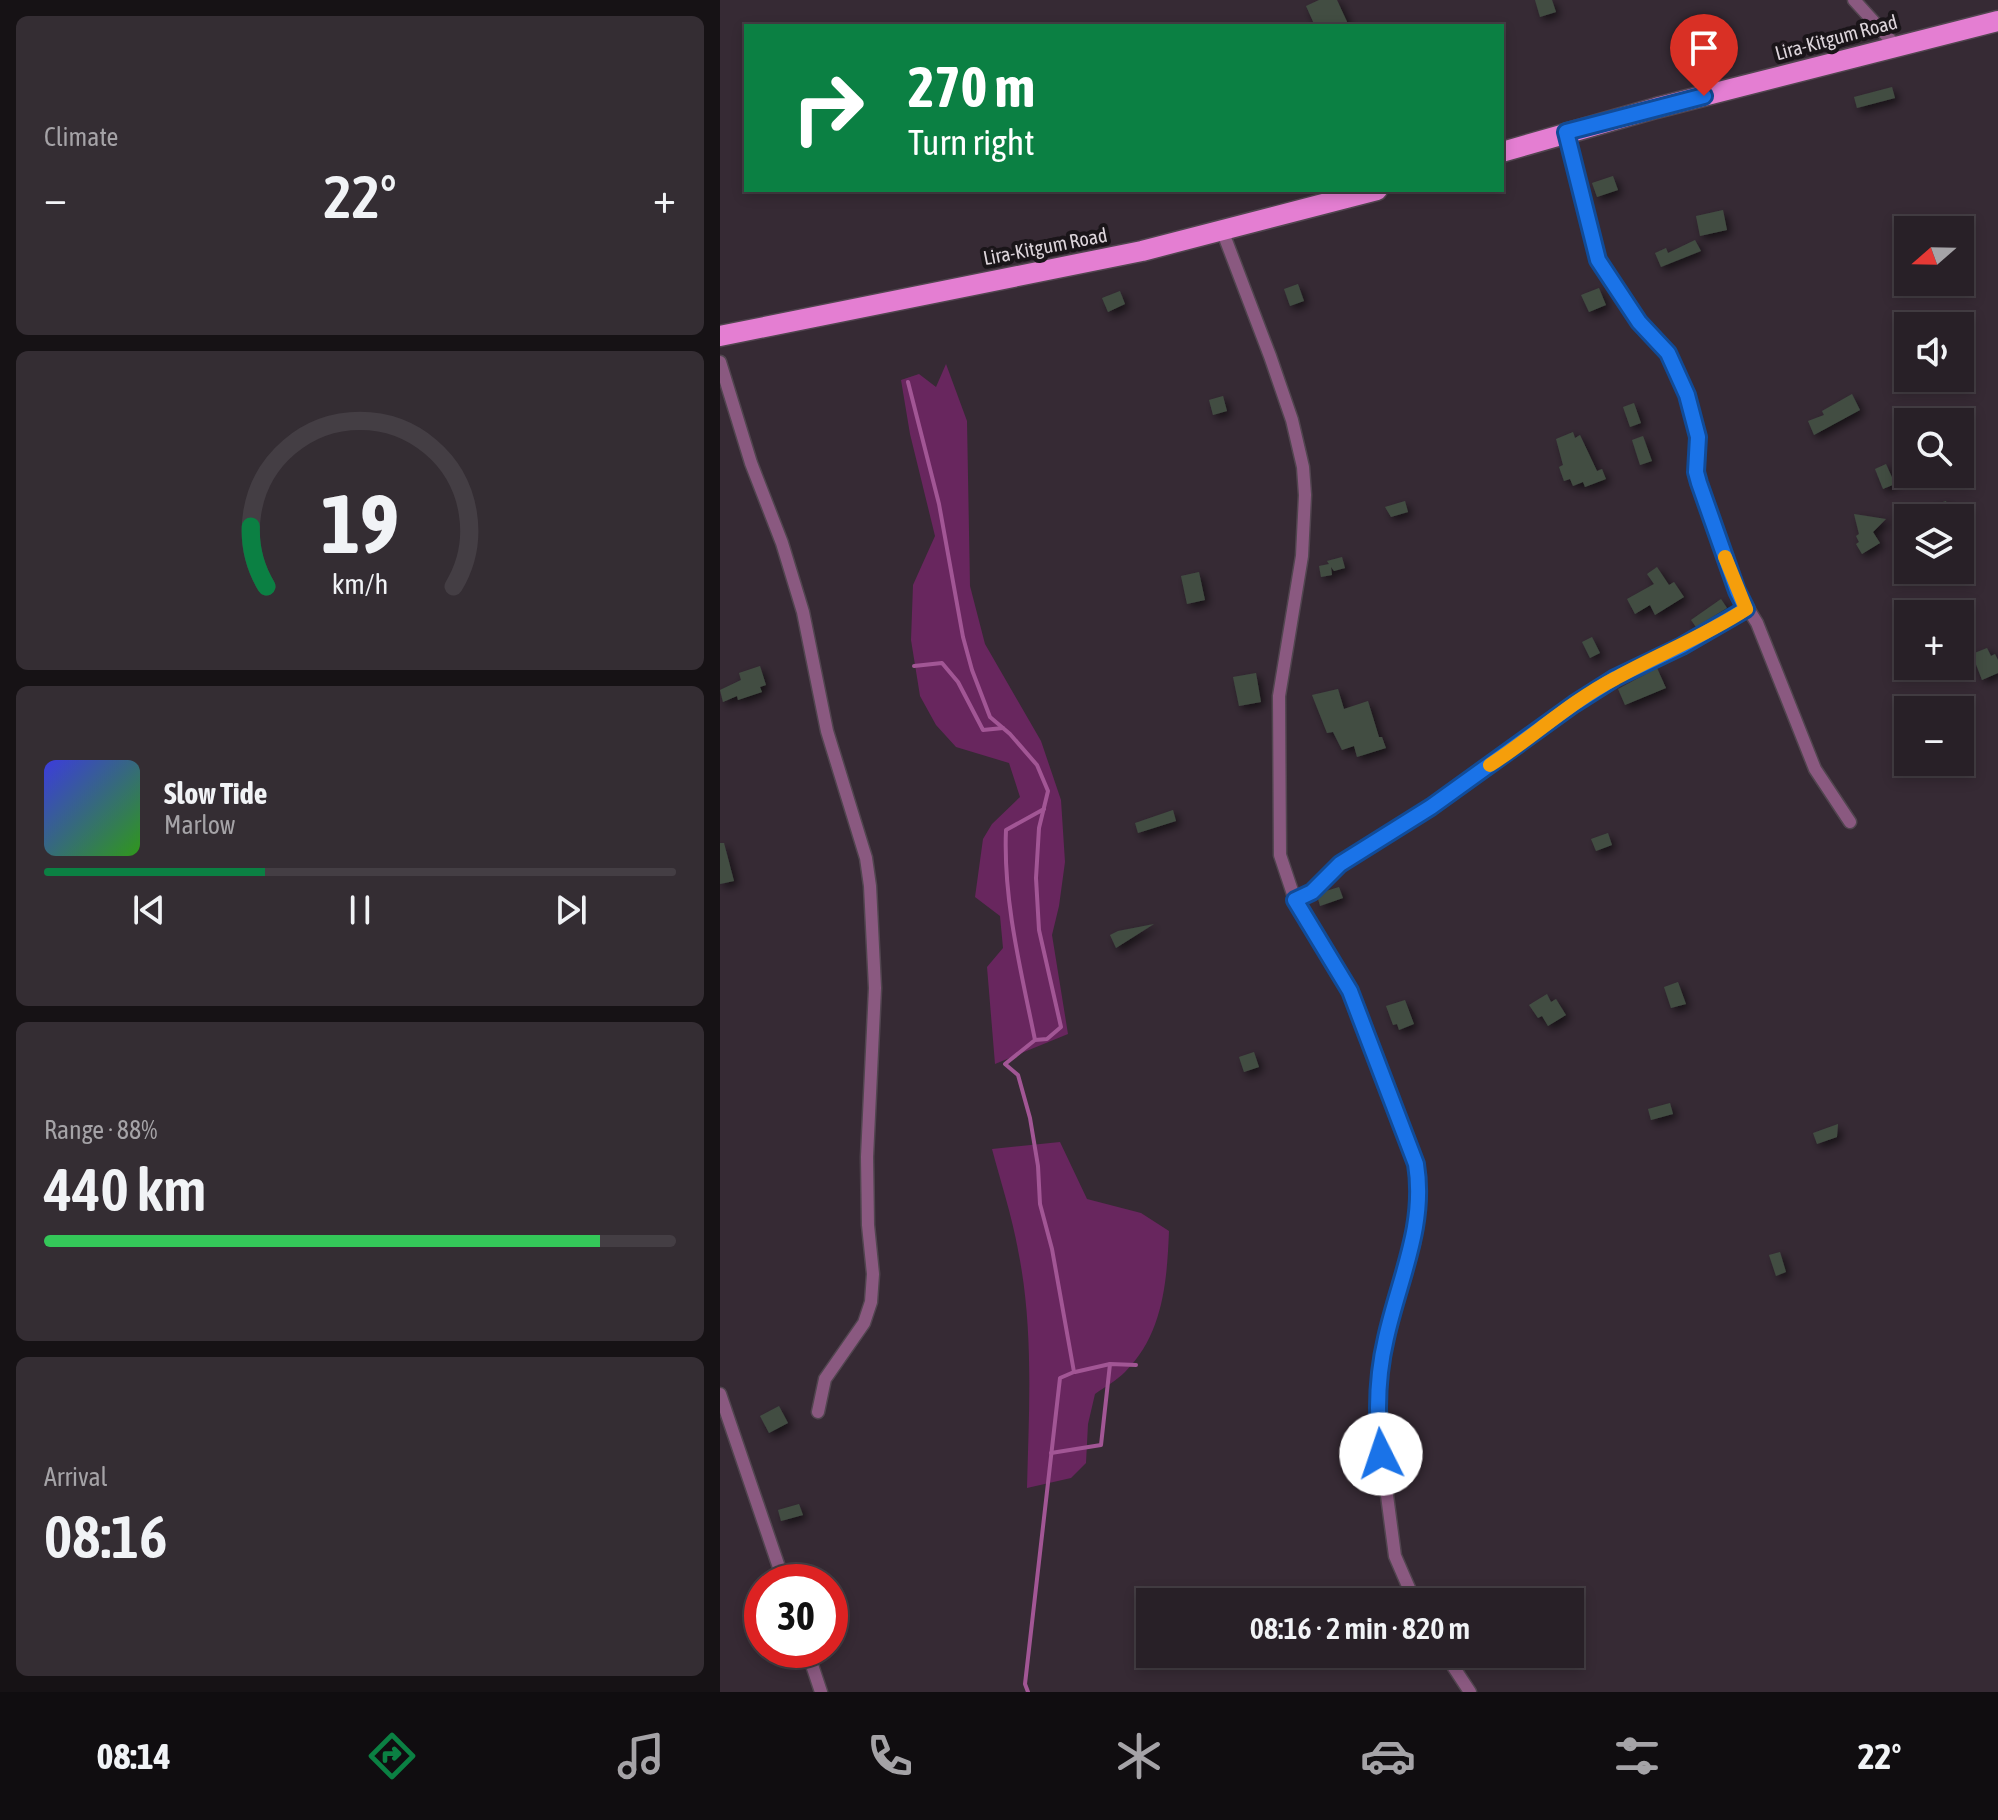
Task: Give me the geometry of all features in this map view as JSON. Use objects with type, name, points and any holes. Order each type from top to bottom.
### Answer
[{"type":"main road","name":"Lira-Kitgum Road","points":[[1504,151],[1566,132],[1895,45],[1998,21]]},
{"type":"main road","name":"Lira-Kitgum Road","points":[[720,336],[911,296],[1062,269],[1369,192]]},
{"type":"street","points":[[1854,0],[1895,45]]},
{"type":"street","points":[[1566,132],[1598,260],[1639,322],[1668,353],[1687,395],[1698,437],[1696,472],[1737,591],[1757,623],[1815,769],[1850,822]]},
{"type":"street","points":[[1222,230],[1292,420],[1303,467],[1302,556],[1279,696],[1278,838],[1283,870],[1295,900],[1350,991],[1416,1164],[1419,1195],[1414,1243],[1380,1366],[1378,1427],[1395,1556],[1409,1588]]},
{"type":"street","points":[[720,362],[751,463],[782,543],[803,612],[827,731],[866,858],[870,886],[875,988],[867,1157],[868,1225],[873,1274],[871,1302],[864,1323],[825,1379],[818,1412]]},
{"type":"street","points":[[1295,900],[1312,892],[1340,864],[1431,807],[1574,704],[1615,678],[1682,646],[1746,609]]},
{"type":"street","points":[[720,1394],[778,1564]]},
{"type":"street","points":[[813,1668],[821,1692]]},
{"type":"street","points":[[1454,1668],[1470,1692]]},
{"type":"shaded area","points":[[946,364],[967,421],[970,586],[985,644],[1041,741],[1061,800],[1065,862],[1052,935],[1068,1034],[995,1064],[987,967],[1003,948],[1000,916],[975,897],[983,839],[992,824],[1020,797],[1009,763],[956,747],[936,725],[920,696],[911,640],[913,585],[935,536],[910,434],[901,380],[919,374],[936,387]]},
{"type":"shaded area","points":[[1060,1142],[1087,1199],[1141,1213],[1169,1231],[1167,1269],[1160,1306],[1148,1341],[1125,1372],[1095,1394],[1088,1424],[1086,1463],[1071,1478],[1027,1488],[1029,1369],[1026,1309],[1016,1237],[992,1149]]},
{"type":"building","points":[[1319,0],[1337,0],[1348,24],[1314,24],[1306,6]]},
{"type":"building","points":[[1535,0],[1552,0],[1556,12],[1540,17]]},
{"type":"building","points":[[1892,87],[1895,98],[1857,108],[1854,97]]},
{"type":"building","points":[[1613,176],[1618,190],[1597,197],[1592,183]]},
{"type":"building","points":[[1723,210],[1727,230],[1700,236],[1696,216]]},
{"type":"building","points":[[1695,240],[1701,251],[1661,267],[1655,253],[1666,248],[1668,253]]},
{"type":"building","points":[[1298,284],[1304,301],[1290,306],[1284,289]]},
{"type":"building","points":[[1599,288],[1606,305],[1589,312],[1581,295]]},
{"type":"building","points":[[1120,291],[1125,304],[1108,312],[1102,298]]},
{"type":"building","points":[[1852,394],[1860,410],[1814,435],[1808,421],[1824,415],[1822,411]]},
{"type":"building","points":[[1223,396],[1227,411],[1213,415],[1209,400]]},
{"type":"building","points":[[1634,403],[1641,423],[1630,427],[1623,407]]},
{"type":"building","points":[[1573,432],[1575,438],[1580,435],[1597,471],[1602,469],[1606,479],[1585,487],[1583,482],[1573,486],[1570,479],[1564,481],[1556,439]]},
{"type":"building","points":[[1643,436],[1652,461],[1640,465],[1632,440]]},
{"type":"building","points":[[1886,464],[1894,484],[1883,489],[1875,469]]},
{"type":"building","points":[[1405,501],[1408,512],[1391,517],[1385,507]]},
{"type":"building","points":[[1854,514],[1886,519],[1873,532],[1880,543],[1862,554],[1856,544],[1859,534]]},
{"type":"building","points":[[1342,557],[1345,568],[1334,571],[1331,567],[1332,575],[1321,577],[1319,566]]},
{"type":"building","points":[[1657,567],[1669,585],[1674,582],[1684,597],[1655,615],[1650,605],[1635,614],[1627,599],[1654,584],[1647,574]]},
{"type":"building","points":[[1199,572],[1205,600],[1187,604],[1181,576]]},
{"type":"building","points":[[1721,599],[1727,608],[1696,627],[1691,620]]},
{"type":"building","points":[[1592,637],[1600,653],[1590,658],[1582,642]]},
{"type":"building","points":[[1987,648],[1991,656],[1995,654],[1998,673],[1982,680],[1974,653]]},
{"type":"building","points":[[760,666],[766,685],[760,687],[762,692],[723,702],[720,690],[741,680],[739,673]]},
{"type":"building","points":[[1657,668],[1666,688],[1625,705],[1618,689]]},
{"type":"building","points":[[1256,673],[1261,702],[1239,706],[1233,677]]},
{"type":"building","points":[[1338,689],[1344,709],[1368,701],[1379,737],[1382,737],[1386,748],[1357,757],[1354,746],[1342,750],[1333,732],[1327,733],[1312,695]]},
{"type":"building","points":[[1173,810],[1176,821],[1138,833],[1135,823]]},
{"type":"building","points":[[1608,833],[1612,845],[1596,851],[1591,839]]},
{"type":"building","points":[[720,843],[724,843],[734,881],[720,884]]},
{"type":"building","points":[[1339,887],[1343,898],[1320,906],[1318,899],[1326,891]]},
{"type":"building","points":[[1154,924],[1116,948],[1110,935],[1118,931]]},
{"type":"building","points":[[1678,982],[1686,1004],[1671,1008],[1664,987]]},
{"type":"building","points":[[1547,994],[1551,1002],[1556,999],[1566,1015],[1548,1026],[1529,1005]]},
{"type":"building","points":[[1405,1000],[1414,1024],[1399,1030],[1397,1024],[1393,1025],[1386,1006]]},
{"type":"building","points":[[1254,1052],[1259,1067],[1244,1072],[1239,1057]]},
{"type":"building","points":[[1670,1103],[1673,1114],[1651,1120],[1648,1109]]},
{"type":"building","points":[[1838,1124],[1837,1137],[1817,1144],[1813,1133]]},
{"type":"building","points":[[1780,1252],[1786,1272],[1776,1276],[1769,1255]]},
{"type":"building","points":[[779,1406],[788,1423],[769,1433],[760,1416]]},
{"type":"building","points":[[799,1504],[803,1515],[781,1521],[778,1510]]},
{"type":"waterway","points":[[908,382],[939,504],[972,670],[990,717],[1037,765],[1048,791],[1039,828],[1036,878],[1039,930],[1061,1027],[1047,1039],[1035,1040]]},
{"type":"waterway","points":[[914,666],[942,663],[958,682],[983,730],[1003,728]]},
{"type":"waterway","points":[[1028,1692],[1025,1684],[1060,1378],[1074,1372],[1052,1249],[1040,1204],[1038,1166],[1030,1118],[1018,1075],[1005,1064],[1035,1040],[1010,909],[1006,830],[1044,809]]},
{"type":"waterway","points":[[1075,1372],[1110,1364],[1136,1365]]},
{"type":"waterway","points":[[1051,1453],[1101,1445],[1110,1364]]},
{"type":"slow traffic","points":[[1490,765],[1543,725],[1615,678],[1682,646],[1746,609],[1725,557]]},
{"type":"route","points":[[1381,1454],[1379,1377],[1392,1315],[1414,1243],[1419,1195],[1416,1164],[1359,1009],[1342,975],[1295,900],[1312,892],[1340,864],[1431,807],[1574,704],[1615,678],[1682,646],[1746,609],[1699,483],[1696,472],[1698,437],[1679,373],[1662,345],[1639,322],[1598,260],[1566,132],[1704,96]]}]
